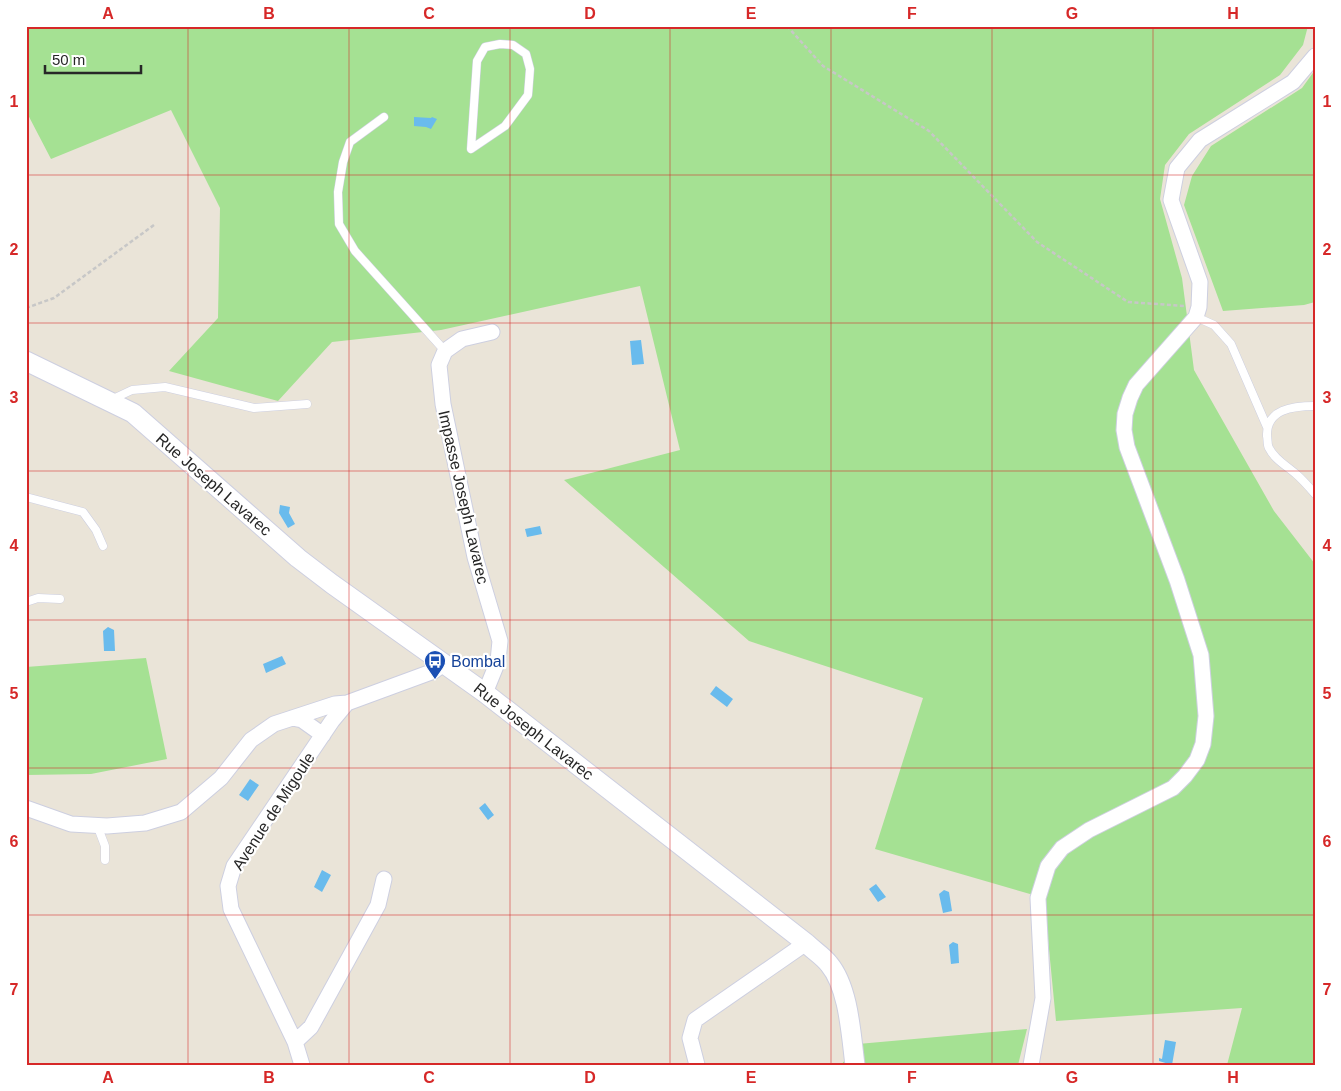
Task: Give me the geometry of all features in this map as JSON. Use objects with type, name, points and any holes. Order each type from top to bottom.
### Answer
[{"type":"street","points":[[1031,1065],[1043,998],[1038,898],[1048,866],[1062,848],[1089,830],[1172,788],[1185,776],[1197,760],[1203,744],[1206,716],[1201,655],[1177,580],[1131,461],[1124,430],[1125,414],[1136,385],[1198,312],[1200,282],[1171,200],[1177,168],[1200,140],[1293,82],[1315,56]]},
{"type":"street","points":[[445,351],[462,339],[492,332]]},
{"type":"street","name":"Impasse Joseph Lavarec","points":[[445,351],[438,365],[443,404],[475,557],[500,641],[498,660],[485,693]]},
{"type":"street","name":"Rue Joseph Lavarec","points":[[26,361],[133,413],[298,558],[485,693],[806,943],[830,964],[841,984],[855,1065]]},
{"type":"street","points":[[26,808],[71,824],[97,825],[145,823],[181,812],[221,778],[251,740],[274,724],[335,704],[348,703],[434,671],[445,663]]},
{"type":"street","name":"Avenue de Migoule","points":[[302,1065],[295,1042],[230,909],[228,886],[234,866],[323,735],[348,703]]},
{"type":"street","points":[[292,718],[302,720],[323,735]]},
{"type":"street","points":[[295,1042],[311,1027],[378,905],[384,879]]},
{"type":"street","points":[[697,1065],[690,1038],[695,1020],[806,943]]},
{"type":"lane","points":[[500,44],[513,45],[526,54],[530,69],[528,95],[506,126],[471,149],[476,61],[485,47],[500,44]]},
{"type":"lane","points":[[384,116],[350,142],[343,162],[338,192],[340,224],[355,251],[445,351]]},
{"type":"lane","points":[[1198,312],[1214,324],[1231,344],[1267,427],[1268,447],[1279,461],[1297,474],[1315,494]]},
{"type":"lane","points":[[112,403],[115,398],[132,390],[165,387],[254,408],[307,404]]},
{"type":"lane","points":[[1267,427],[1272,417],[1292,407],[1315,406]]},
{"type":"lane","points":[[26,497],[83,512],[96,530],[104,546]]},
{"type":"lane","points":[[26,602],[38,598],[60,599]]},
{"type":"lane","points":[[97,825],[105,846],[105,860]]},
{"type":"path","points":[[787,26],[823,66],[929,131],[1037,242],[1128,302],[1198,312]]},
{"type":"path","points":[[26,308],[54,298],[154,225]]},
{"type":"green space","points":[[26,26],[1308,26],[1303,45],[1280,75],[1189,134],[1165,165],[1160,199],[1182,278],[1194,370],[1274,511],[1315,564],[1315,1065],[1227,1065],[1242,1008],[1056,1021],[1044,898],[875,849],[923,698],[749,641],[564,480],[680,450],[640,286],[441,330],[332,342],[278,401],[169,371],[218,318],[220,208],[171,110],[51,159],[26,111]]},
{"type":"green space","points":[[1315,70],[1315,302],[1304,305],[1223,311],[1184,205],[1192,176],[1211,146],[1302,88]]},
{"type":"green space","points":[[146,658],[167,759],[91,774],[26,775],[26,667]]},
{"type":"green space","points":[[1027,1029],[1018,1065],[841,1065],[858,1044]]},
{"type":"water","points":[[414,117],[432,117],[437,119],[431,129],[414,126]]},
{"type":"water","points":[[641,340],[644,364],[632,365],[630,341]]},
{"type":"water","points":[[280,505],[290,507],[289,513],[295,524],[288,528],[279,513]]},
{"type":"water","points":[[540,526],[542,534],[527,537],[525,529]]},
{"type":"water","points":[[108,627],[114,630],[115,651],[104,651],[103,631]]},
{"type":"water","points":[[282,656],[286,664],[266,673],[263,664]]},
{"type":"water","points":[[716,686],[733,699],[727,707],[710,694]]},
{"type":"water","points":[[250,779],[259,785],[248,801],[239,795]]},
{"type":"water","points":[[485,803],[494,815],[488,820],[479,808]]},
{"type":"water","points":[[322,870],[331,875],[322,892],[314,887]]},
{"type":"water","points":[[876,884],[886,897],[878,902],[869,889]]},
{"type":"water","points":[[944,890],[949,892],[952,911],[943,913],[939,894]]},
{"type":"water","points":[[953,942],[958,944],[959,963],[951,964],[949,945]]},
{"type":"water","points":[[1165,1040],[1176,1042],[1172,1065],[1159,1061],[1159,1058],[1162,1059]]},
{"type":"place","name":"Bombal","points":[[435,680]]}]
